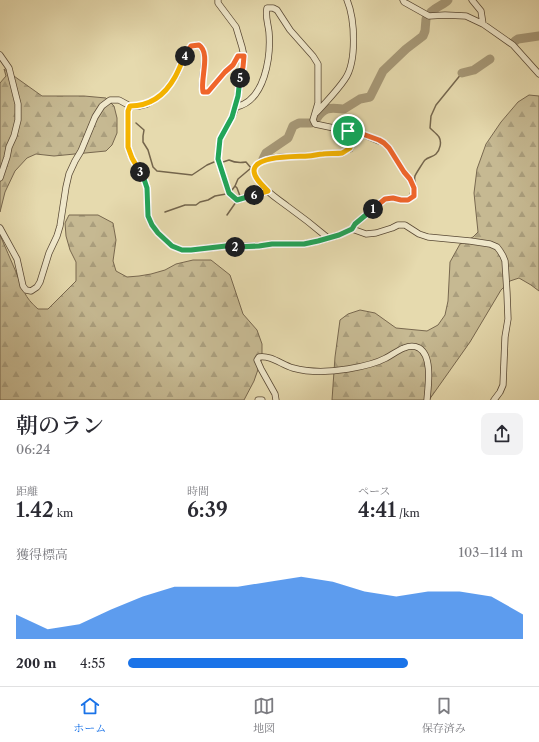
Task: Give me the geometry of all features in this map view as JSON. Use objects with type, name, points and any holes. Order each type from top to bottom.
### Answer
[{"type":"street","points":[[218,0],[236,27],[244,56],[236,107],[220,139],[218,159],[229,193],[237,200],[268,191]]},
{"type":"street","points":[[315,114],[346,79],[351,67],[353,26],[347,0]]},
{"type":"street","points":[[403,0],[429,16],[445,14],[466,16],[483,24],[513,45],[539,74]]},
{"type":"street","points":[[472,0],[481,11],[483,24]]},
{"type":"street","points":[[130,106],[128,111],[128,147],[132,158],[143,176],[147,188],[148,216],[158,233],[172,246],[182,250],[226,246],[304,244],[339,235],[352,229],[355,224],[385,199],[393,198],[408,200],[414,196],[414,188],[410,179],[384,143],[357,132],[348,132],[315,124],[313,120],[318,103],[318,64],[313,56],[290,30],[277,10],[273,8],[267,8],[266,12],[269,31],[269,50],[262,85],[257,93],[243,106],[236,107]]},
{"type":"street","points":[[0,228],[17,259],[23,286],[26,290],[31,291],[37,287],[40,282],[57,236],[69,174],[81,151],[95,117],[104,103],[110,100],[119,100],[130,106],[139,106],[147,104],[157,98],[165,91],[176,76],[183,59],[191,46],[199,45],[202,47],[204,53],[203,92],[208,92],[233,65],[238,56],[244,56]]},
{"type":"street","points":[[0,55],[9,68],[18,104],[18,120],[0,178]]},
{"type":"street","points":[[328,238],[273,196],[262,185],[254,172],[254,168],[267,159],[277,157],[342,153],[350,148],[351,140],[348,131]]},
{"type":"street","points":[[352,229],[366,234],[376,233],[398,225],[405,225],[419,234],[428,237],[490,244],[500,250],[505,261],[508,293],[508,319],[505,337],[503,385],[494,400]]},
{"type":"street","points":[[276,400],[275,394],[257,360],[259,357],[265,356],[291,367],[307,371],[330,371],[348,369],[384,360],[404,348],[414,346],[425,354],[428,361],[428,391],[426,400]]},
{"type":"green space","points":[[4,69],[42,96],[84,96],[106,98],[114,106],[117,118],[117,133],[112,145],[106,151],[54,156],[36,154],[27,158],[15,171],[5,192],[0,212],[0,83],[6,76]]},
{"type":"green space","points":[[529,95],[539,96],[539,291],[519,278],[510,281],[501,290],[470,342],[429,400],[332,400],[335,357],[340,320],[348,314],[360,310],[375,313],[396,328],[427,331],[438,325],[445,315],[448,301],[450,262],[460,244],[473,237],[478,232],[474,193],[477,169],[486,144],[501,122],[518,102]]},
{"type":"green space","points":[[69,215],[98,215],[113,223],[116,240],[113,261],[116,271],[127,277],[151,274],[165,270],[176,264],[193,260],[211,260],[230,275],[243,314],[257,330],[262,344],[262,358],[254,381],[244,400],[0,400],[0,235],[27,297],[38,309],[48,309],[76,281],[76,262],[70,250],[66,236],[65,223]]},
{"type":"waterway","points":[[431,12],[448,0]]},
{"type":"waterway","points":[[317,118],[323,111],[332,108],[344,109],[360,99],[370,97],[383,71],[406,49],[423,36],[426,19]]},
{"type":"waterway","points":[[515,41],[518,39],[539,36]]},
{"type":"waterway","points":[[462,73],[474,70],[490,59]]},
{"type":"waterway","points":[[417,194],[415,175],[425,160],[436,154],[440,146],[439,137],[430,128],[431,116],[436,105],[462,73]]},
{"type":"waterway","points":[[136,123],[144,130],[143,142],[148,150],[153,167],[157,171],[192,175],[214,162]]},
{"type":"waterway","points":[[263,159],[266,153],[288,138],[293,126],[299,123],[311,123]]},
{"type":"waterway","points":[[223,162],[229,160],[233,162],[246,162],[251,168]]},
{"type":"waterway","points":[[232,190],[238,179],[251,168]]},
{"type":"waterway","points":[[235,186],[240,196]]},
{"type":"waterway","points":[[165,212],[185,205],[196,205],[215,196],[226,194]]},
{"type":"waterway","points":[[227,215],[236,202]]},
{"type":"route","points":[[199,45],[202,47],[204,53],[203,92],[208,92],[233,65],[238,56],[244,56],[236,107],[220,139],[218,159],[229,193],[237,200],[268,191],[262,185],[254,172],[254,168],[261,162],[277,157],[342,153],[350,148],[351,140],[348,131],[357,132],[384,143],[410,179],[414,188],[414,196],[408,200],[393,198],[385,199],[355,224],[352,229],[339,235],[318,241],[304,244],[272,244],[240,247],[226,246],[182,250],[172,246],[158,233],[148,216],[147,188],[143,176],[132,158],[128,147],[128,111],[130,106],[147,104],[165,91],[176,76],[183,59],[191,46],[199,45]]}]
